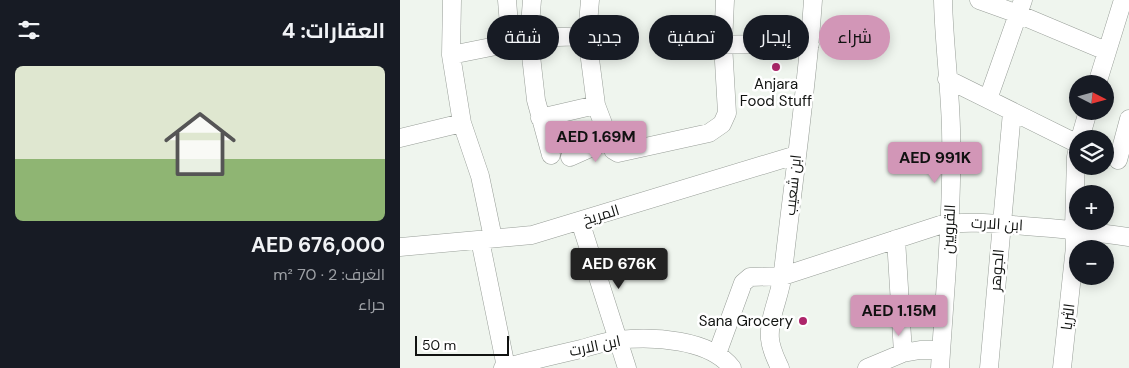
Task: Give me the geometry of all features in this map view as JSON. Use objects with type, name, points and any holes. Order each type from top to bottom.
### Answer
[{"type":"street","points":[[452,0],[451,55],[462,123],[480,176],[505,368]]},
{"type":"street","points":[[451,55],[501,45],[507,41],[508,0]]},
{"type":"street","points":[[531,15],[532,0]]},
{"type":"street","points":[[589,15],[590,0]]},
{"type":"street","points":[[724,15],[725,0]]},
{"type":"street","name":"ابن شعيب","points":[[780,368],[772,349],[770,338],[773,316],[783,276],[810,44],[813,0]]},
{"type":"street","name":"القرويين","points":[[940,368],[950,223],[951,129],[942,0]]},
{"type":"street","points":[[980,0],[1020,7],[1106,52]]},
{"type":"street","points":[[1099,75],[1123,0]]},
{"type":"street","points":[[988,100],[1020,7]]},
{"type":"street","points":[[733,44],[810,44]]},
{"type":"street","points":[[531,60],[536,100],[551,155]]},
{"type":"street","points":[[590,60],[596,105],[608,140],[613,150],[618,154],[709,134],[722,124],[727,112],[724,60]]},
{"type":"street","points":[[947,79],[1069,141]]},
{"type":"street","points":[[540,118],[596,105]]},
{"type":"street","name":"الجوهر","points":[[988,368],[1012,112]]},
{"type":"street","points":[[1117,159],[1129,120]]},
{"type":"street","points":[[400,138],[462,123]]},
{"type":"street","points":[[570,157],[608,140]]},
{"type":"street","name":"المريخ","points":[[400,247],[532,236],[796,155]]},
{"type":"street","points":[[580,221],[627,368]]},
{"type":"street","name":"ابن الارت","points":[[505,368],[617,340],[663,339],[686,343],[717,354],[745,281],[754,276],[783,276],[950,223],[1069,229]]},
{"type":"street","name":"الثريا","points":[[1062,368],[1074,264],[1074,230]]},
{"type":"street","name":"ابن الارت","points":[[1081,230],[1129,237]]},
{"type":"street","points":[[896,239],[903,353]]},
{"type":"street","points":[[867,368],[903,353],[920,350],[941,350]]},
{"type":"street","points":[[717,354],[727,361],[732,368]]},
{"type":"place","name":"Anjara Food Stuff","points":[[776,67]]},
{"type":"place","name":"Sana Grocery","points":[[803,321]]}]
